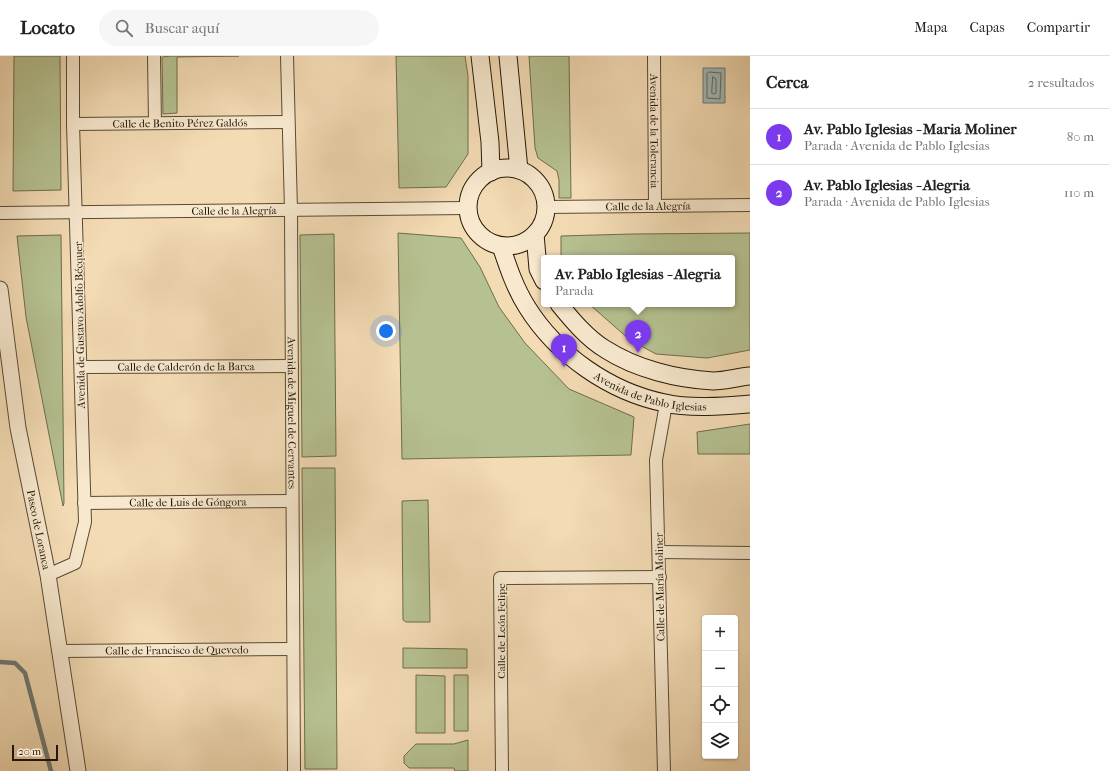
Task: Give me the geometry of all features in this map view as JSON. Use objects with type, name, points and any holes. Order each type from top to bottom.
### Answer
[{"type":"main road","points":[[480,56],[490,142],[491,172]]},
{"type":"main road","points":[[508,56],[519,170]]},
{"type":"main road","points":[[505,168],[519,170],[533,178],[543,192],[546,207],[543,222],[535,234],[520,244],[501,246],[491,244],[482,238],[471,224],[467,208],[470,193],[479,180],[491,172],[505,168]]},
{"type":"main road","points":[[535,234],[538,269],[541,275]]},
{"type":"main road","name":"Avenida de Pablo Iglesias","points":[[501,246],[514,282],[527,308],[554,342],[590,371],[617,387],[666,404],[721,406],[750,404]]},
{"type":"main road","name":"Avenida de Pablo Iglesias","points":[[562,307],[575,323],[604,349],[647,369],[714,381],[750,376]]},
{"type":"street","name":"Avenida de Gustavo Adolfo Bécquer","points":[[48,575],[74,563],[85,522],[77,212],[73,124],[73,56]]},
{"type":"street","points":[[154,56],[155,123]]},
{"type":"street","name":"Avenida de Miguel de Cervantes","points":[[287,56],[287,122],[291,210],[294,771]]},
{"type":"street","name":"Avenida de la Tolerancia","points":[[654,56],[655,206]]},
{"type":"street","name":"Calle de Benito Pérez Galdós","points":[[73,124],[287,122]]},
{"type":"street","name":"Calle de la Alegría","points":[[546,207],[750,205]]},
{"type":"street","name":"Calle de la Alegría","points":[[0,213],[467,208]]},
{"type":"street","name":"Paseo de Loranca","points":[[0,289],[18,428],[48,575],[61,651],[78,771]]},
{"type":"street","name":"Calle de Calderón de la Barca","points":[[80,367],[292,366]]},
{"type":"street","name":"Calle de María Moliner","points":[[664,771],[656,460],[666,404]]},
{"type":"street","name":"Calle de Luis de Góngora","points":[[84,503],[292,501]]},
{"type":"street","points":[[659,552],[750,553]]},
{"type":"street","name":"Calle de León Felipe","points":[[502,771],[500,578],[660,577]]},
{"type":"street","name":"Calle de Francisco de Quevedo","points":[[61,651],[293,649]]},
{"type":"green space","points":[[14,56],[60,56],[61,190],[13,191]]},
{"type":"green space","points":[[239,56],[177,57],[177,113],[163,114],[162,57]]},
{"type":"green space","points":[[396,56],[465,56],[468,76],[468,154],[446,187],[399,188]]},
{"type":"green space","points":[[529,56],[569,56],[571,198],[559,198],[559,180],[557,171],[538,158],[535,148]]},
{"type":"green space","points":[[398,233],[461,238],[480,267],[499,307],[525,343],[569,389],[634,417],[631,455],[402,459]]},
{"type":"green space","points":[[750,233],[750,350],[707,358],[656,354],[630,340],[592,307],[735,307],[735,255],[561,255],[561,236]]},
{"type":"green space","points":[[334,234],[336,456],[302,457],[300,235]]},
{"type":"green space","points":[[61,235],[63,506],[26,317],[17,236]]},
{"type":"green space","points":[[750,424],[750,454],[698,454],[697,432]]},
{"type":"green space","points":[[302,468],[335,468],[337,769],[305,769]]},
{"type":"green space","points":[[428,500],[430,622],[406,622],[403,620],[402,501]]},
{"type":"green space","points":[[403,648],[467,649],[467,668],[403,668]]},
{"type":"green space","points":[[416,675],[445,676],[445,733],[416,733]]},
{"type":"green space","points":[[454,675],[468,675],[468,731],[454,731]]},
{"type":"green space","points":[[468,740],[468,771],[455,771],[454,768],[409,768],[404,763],[404,756],[416,744],[454,744]]},
{"type":"water","points":[[703,68],[725,68],[725,103],[703,103]]},
{"type":"waterway","points":[[0,662],[15,663],[25,673],[51,771]]},
{"type":"place","name":"Av. Pablo Iglesias - Alegria","points":[[638,353]]},
{"type":"place","name":"Av. Pablo Iglesias - Maria Moliner","points":[[564,367]]}]
